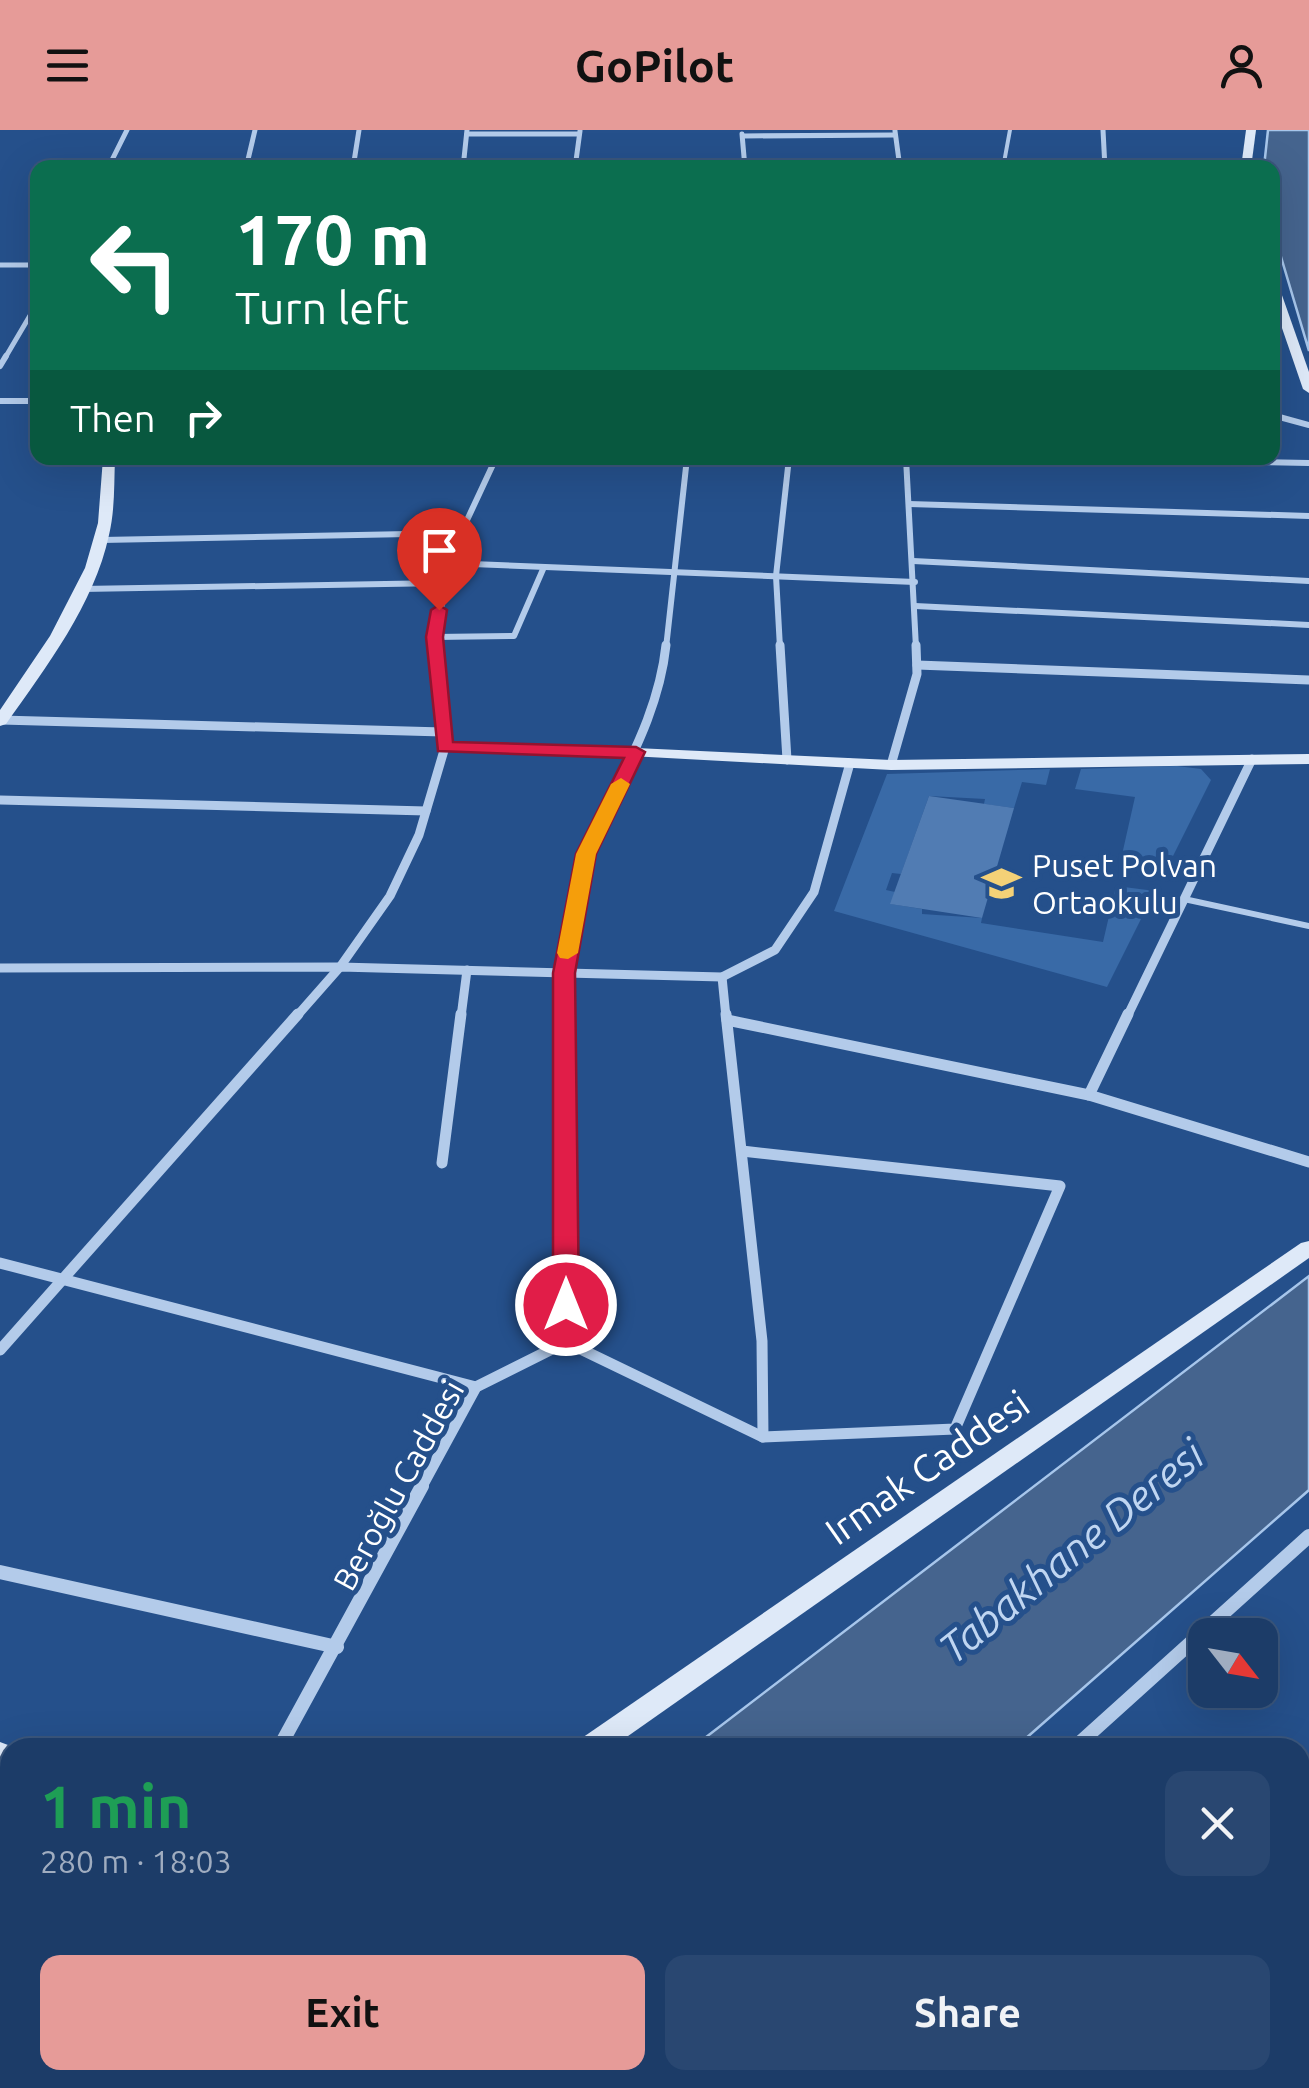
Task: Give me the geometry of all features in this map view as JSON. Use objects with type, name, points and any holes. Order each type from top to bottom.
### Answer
[{"type":"street","points":[[112,160],[127,130]]},
{"type":"street","points":[[248,160],[254,130]]},
{"type":"street","points":[[354,160],[359,130]]},
{"type":"street","points":[[1103,130],[1105,160]]},
{"type":"street","points":[[1247,160],[1251,130]]},
{"type":"street","points":[[464,160],[467,132],[580,132],[576,160]]},
{"type":"street","points":[[744,160],[742,133],[895,132],[899,160]]},
{"type":"street","points":[[0,265],[30,265]]},
{"type":"street","points":[[1280,304],[1309,389]]},
{"type":"street","points":[[0,366],[30,315]]},
{"type":"street","points":[[0,401],[30,401]]},
{"type":"street","points":[[1280,417],[1309,425]]},
{"type":"street","points":[[1280,462],[1309,462]]},
{"type":"street","points":[[0,721],[57,640],[82,588],[102,540],[108,465]]},
{"type":"street","points":[[0,1350],[340,967],[390,896],[426,811],[444,747],[434,637],[447,563],[493,465]]},
{"type":"street","points":[[686,465],[663,674],[636,752],[586,854],[564,973],[566,1342],[763,1437],[955,1429],[1060,1186],[742,1152]]},
{"type":"street","points":[[786,760],[776,576],[788,465]]},
{"type":"street","points":[[890,765],[917,665],[906,465]]},
{"type":"street","points":[[909,504],[1309,516]]},
{"type":"street","points":[[102,540],[461,533]]},
{"type":"street","points":[[913,561],[1309,582]]},
{"type":"street","points":[[447,563],[914,582]]},
{"type":"street","points":[[434,637],[514,636],[544,567]]},
{"type":"street","points":[[82,588],[444,582]]},
{"type":"street","points":[[916,606],[1309,625]]},
{"type":"street","points":[[917,665],[1309,680]]},
{"type":"street","points":[[0,721],[443,732]]},
{"type":"street","points":[[444,747],[890,765],[1309,759]]},
{"type":"street","points":[[1089,1095],[1252,759]]},
{"type":"street","points":[[0,968],[340,967],[722,977],[774,950],[814,892],[850,763]]},
{"type":"street","points":[[0,800],[426,811]]},
{"type":"street","points":[[442,1163],[468,970]]},
{"type":"street","points":[[722,977],[762,1341],[763,1437]]},
{"type":"street","points":[[728,1020],[1089,1095],[1309,1162]]},
{"type":"street","name":"Irmak Caddesi","points":[[602,1738],[1309,1248]]},
{"type":"street","points":[[0,1263],[476,1386]]},
{"type":"street","name":"Beroğlu Caddesi","points":[[285,1738],[476,1386],[566,1342]]},
{"type":"street","points":[[1085,1738],[1308,1541]]},
{"type":"street","points":[[0,1572],[337,1647]]},
{"type":"lane","points":[[1004,160],[1010,130]]},
{"type":"lane","points":[[1184,899],[1309,926]]},
{"type":"shaded area","points":[[1050,769],[1046,785],[1022,782],[1014,808],[984,804],[985,799],[929,796],[901,874],[892,873],[886,890],[895,892],[891,904],[922,909],[922,914],[982,918],[981,923],[1103,942],[1116,886],[1155,891],[1107,987],[834,911],[887,774]]},
{"type":"shaded area","points":[[1081,769],[1201,769],[1211,780],[1164,874],[1119,868],[1135,797],[1075,789]]},
{"type":"water","points":[[1268,130],[1309,130],[1309,351],[1280,254],[1280,160],[1265,160]]},
{"type":"water","name":"Tabakhane Deresi","points":[[1309,1276],[1309,1490],[1026,1738],[705,1738]]},
{"type":"building","points":[[929,796],[1014,808],[982,918],[890,904]]},
{"type":"slow traffic","points":[[568,953],[586,854],[621,784]]},
{"type":"place","name":"Puset Polvan Ortaokulu","points":[[1002,883]]},
{"type":"route","points":[[439,610],[434,637],[444,747],[636,752],[586,854],[564,973],[566,1305]]}]
